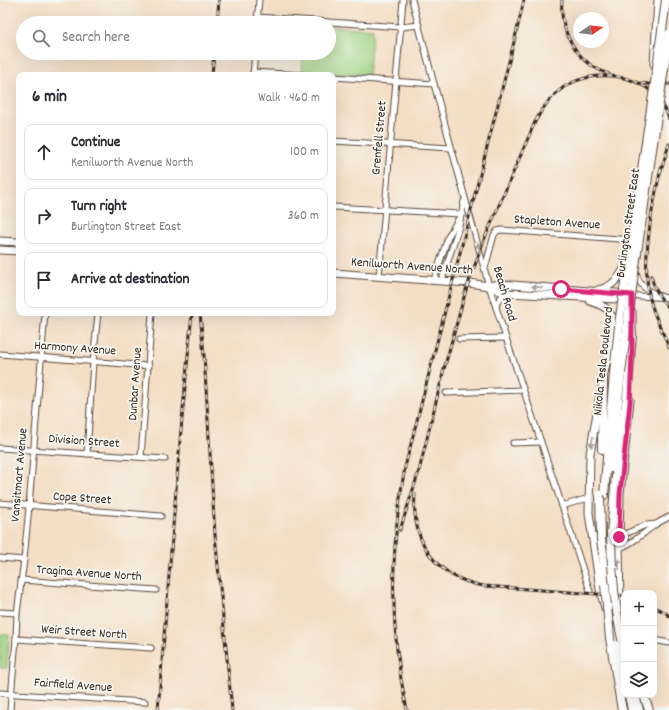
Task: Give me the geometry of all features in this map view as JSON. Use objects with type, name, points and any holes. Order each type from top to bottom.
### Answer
[{"type":"highway","name":"Nikola Tesla Boulevard","points":[[607,495],[614,438],[620,317],[666,0]]},
{"type":"highway","name":"Nikola Tesla Boulevard","points":[[617,373],[632,288],[669,34]]},
{"type":"highway","points":[[622,710],[610,638],[601,539],[607,495],[617,464],[627,397],[632,334]]},
{"type":"highway","points":[[603,376],[607,495],[615,536],[613,576],[614,594],[621,634]]},
{"type":"highway","points":[[613,576],[622,626]]},
{"type":"highway","points":[[605,585],[614,638],[621,665]]},
{"type":"highway","points":[[629,698],[632,710]]},
{"type":"highway","points":[[635,698],[637,710]]},
{"type":"highway","points":[[645,698],[649,710]]},
{"type":"main road","name":"Burlington Street East","points":[[623,626],[619,548],[615,536],[630,403],[634,296],[631,262],[632,240],[654,86],[658,0]]},
{"type":"main road","name":"Burlington Street East","points":[[621,656],[601,594],[593,543],[589,513],[590,454],[603,376],[639,224],[662,86],[669,56]]},
{"type":"main road","points":[[0,241],[16,242]]},
{"type":"main road","points":[[0,250],[16,252]]},
{"type":"main road","points":[[590,291],[602,289],[614,283],[631,262]]},
{"type":"main road","name":"Kenilworth Avenue North","points":[[336,273],[466,282],[489,286],[500,291],[582,298],[634,296]]},
{"type":"main road","name":"Kenilworth Avenue North","points":[[489,286],[500,284],[590,291],[622,297]]},
{"type":"main road","points":[[582,298],[607,308],[612,317],[614,331]]},
{"type":"main road","points":[[633,698],[637,710]]},
{"type":"street","points":[[258,16],[259,0]]},
{"type":"street","name":"Grenfell Street","points":[[379,277],[403,0]]},
{"type":"street","name":"Beach Road","points":[[412,0],[489,286],[590,591]]},
{"type":"street","points":[[336,22],[401,27],[419,25]]},
{"type":"street","points":[[253,72],[254,60]]},
{"type":"street","points":[[336,77],[434,84]]},
{"type":"street","points":[[336,141],[451,148]]},
{"type":"street","points":[[438,280],[448,237],[461,214],[465,197]]},
{"type":"street","points":[[336,207],[461,214]]},
{"type":"street","name":"Stapleton Avenue","points":[[485,269],[494,235],[497,231],[502,230],[632,240]]},
{"type":"street","points":[[631,262],[642,285],[648,290],[662,297]]},
{"type":"street","points":[[496,308],[500,298],[509,292]]},
{"type":"street","name":"Kenilworth Avenue North","points":[[634,296],[669,298]]},
{"type":"street","name":"Vansitmart Avenue","points":[[10,710],[17,613],[24,560],[45,316]]},
{"type":"street","points":[[87,454],[98,316]]},
{"type":"street","name":"Dunbar Avenue","points":[[141,457],[152,316]]},
{"type":"street","points":[[459,340],[506,338]]},
{"type":"street","name":"Harmony Avenue","points":[[0,354],[149,366]]},
{"type":"street","points":[[446,392],[523,390]]},
{"type":"street","points":[[513,443],[541,442]]},
{"type":"street","name":"Division Street","points":[[0,448],[166,459]]},
{"type":"street","points":[[562,506],[589,498]]},
{"type":"street","name":"Cope Street","points":[[0,503],[161,516]]},
{"type":"street","points":[[593,543],[599,547],[613,549],[619,548],[669,517]]},
{"type":"street","points":[[593,543],[606,541],[615,536],[646,525],[657,524]]},
{"type":"street","name":"Tragina Avenue North","points":[[0,558],[24,560]]},
{"type":"street","name":"Tragina Avenue North","points":[[21,580],[156,590]]},
{"type":"street","points":[[0,612],[17,613]]},
{"type":"street","points":[[612,629],[621,631]]},
{"type":"street","name":"Weir Street North","points":[[16,639],[151,648]]},
{"type":"street","points":[[657,641],[669,643]]},
{"type":"street","name":"Fairfield Avenue","points":[[0,693],[145,702]]},
{"type":"green space","points":[[336,26],[373,29],[368,76],[336,74],[336,72],[302,71],[303,60],[336,60]]},
{"type":"green space","points":[[0,634],[9,635],[7,668],[0,668]]},
{"type":"railway","points":[[218,16],[219,0]]},
{"type":"railway","points":[[407,710],[397,650],[394,589],[394,558],[400,497],[405,467],[524,0]]},
{"type":"railway","points":[[562,0],[564,24],[567,35],[573,45],[588,63],[609,74]]},
{"type":"railway","points":[[212,72],[213,60]]},
{"type":"railway","points":[[400,530],[419,471],[444,369],[466,290],[484,240],[535,122],[541,112],[551,98],[564,87],[578,80],[609,76],[625,78],[640,84],[652,92],[662,104],[669,119]]},
{"type":"railway","points":[[641,83],[655,85],[669,84]]},
{"type":"railway","points":[[660,174],[669,144]]},
{"type":"railway","points":[[661,169],[651,217],[647,250],[647,284],[652,306],[669,348]]},
{"type":"railway","points":[[651,276],[658,294],[669,308]]},
{"type":"railway","points":[[158,710],[192,316]]},
{"type":"railway","points":[[200,316],[215,535],[232,710]]},
{"type":"railway","points":[[415,494],[417,528],[422,542],[430,555],[440,566],[452,575],[467,582],[484,586],[621,596]]},
{"type":"railway","points":[[657,608],[669,616]]},
{"type":"route","points":[[561,289],[632,295],[630,403],[620,494],[619,537]]}]
